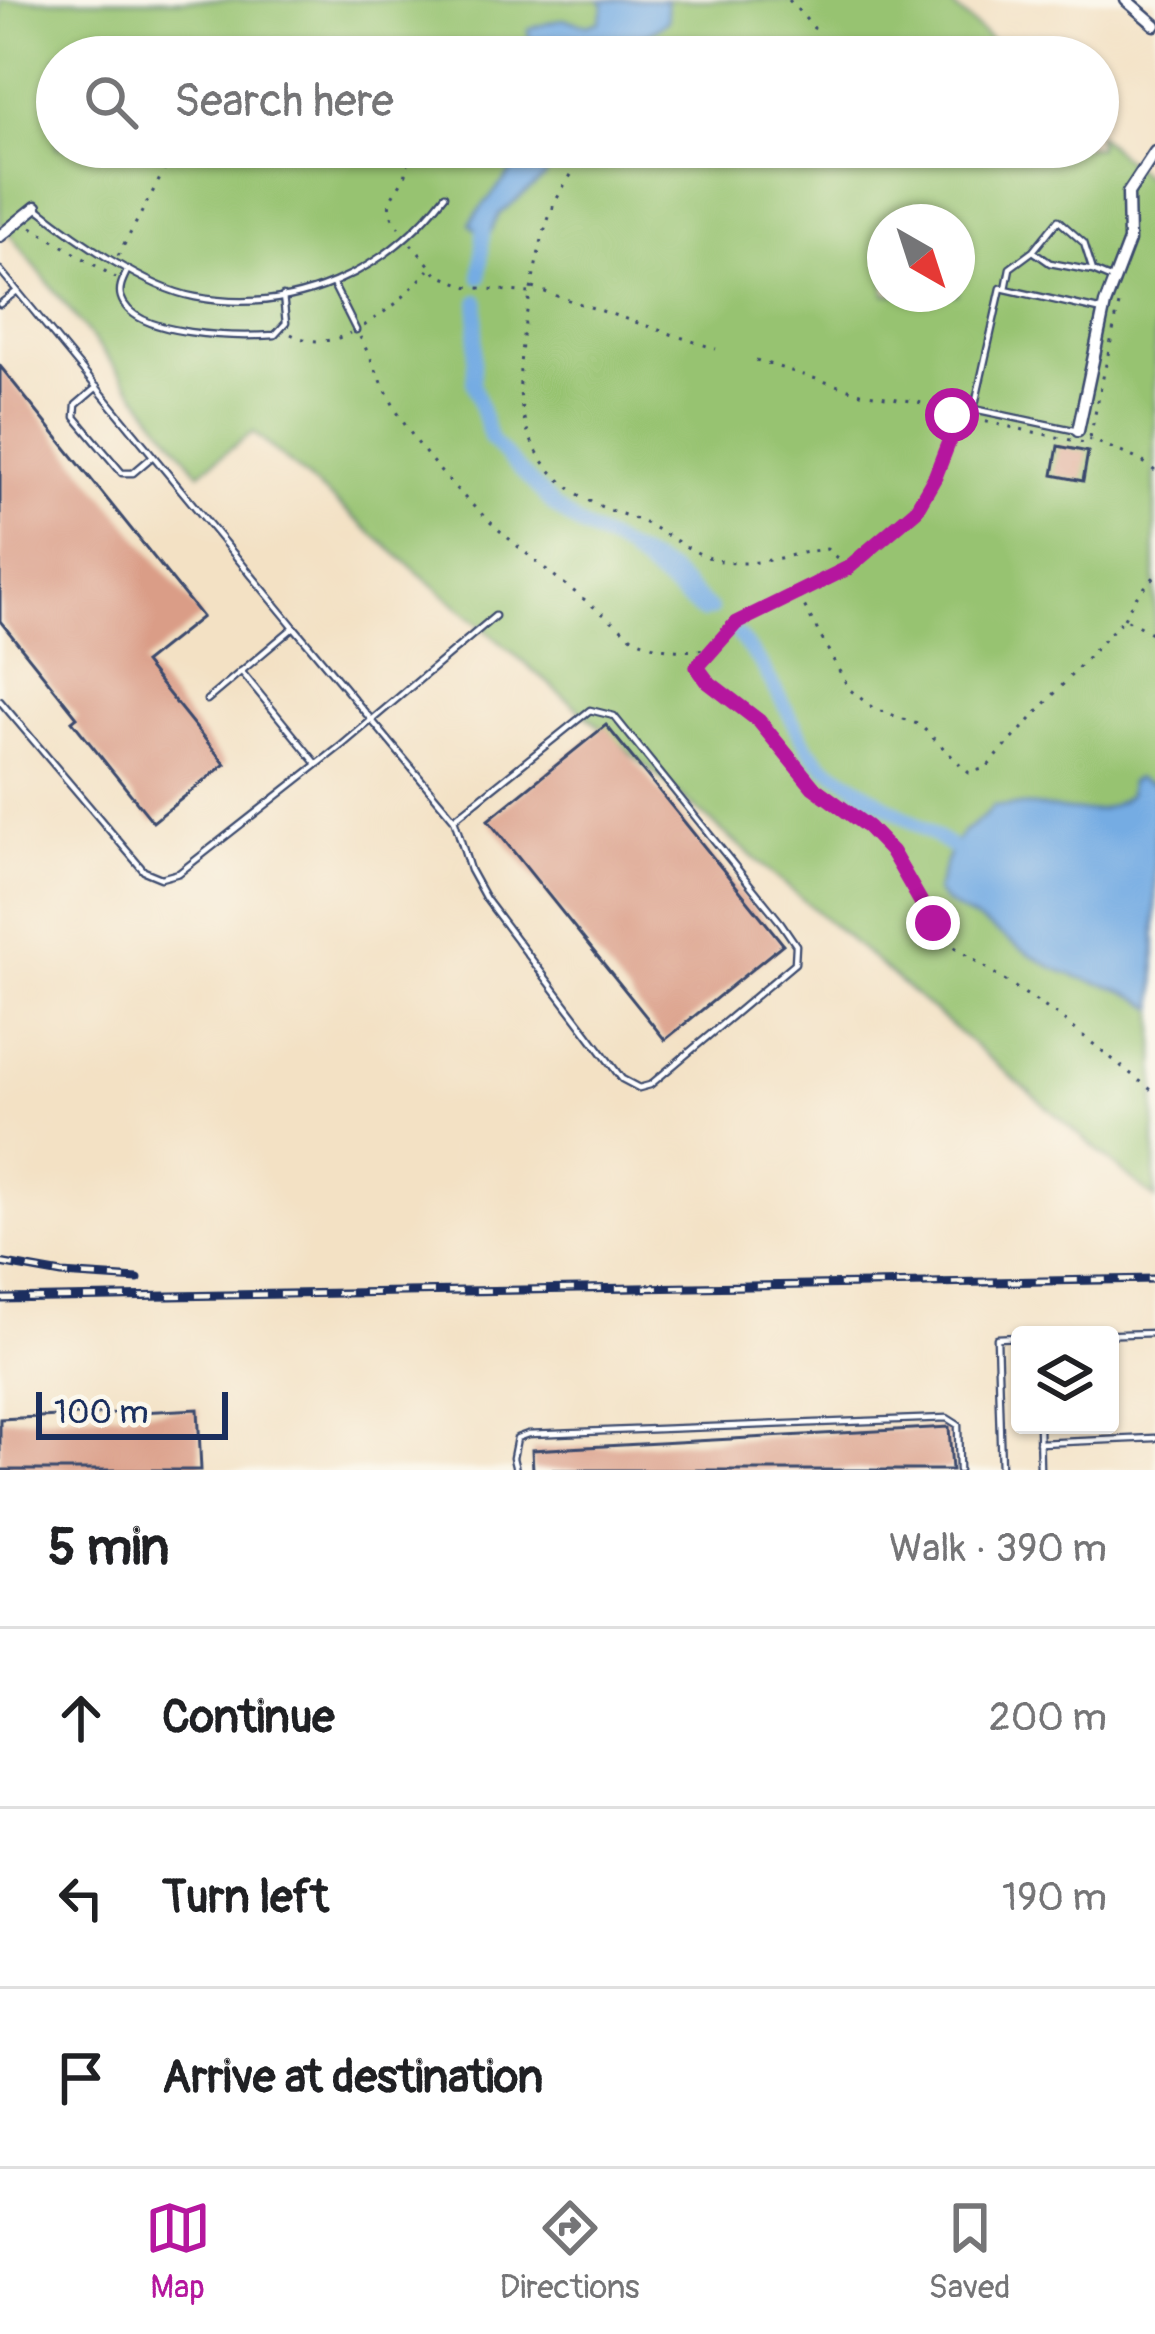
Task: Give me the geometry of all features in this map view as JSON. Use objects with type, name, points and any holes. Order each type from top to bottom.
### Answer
[{"type":"street","points":[[1126,0],[1155,25]]},
{"type":"street","points":[[1078,431],[1103,310],[1118,283],[1129,242],[1128,194],[1155,152]]},
{"type":"street","points":[[0,236],[36,207]]},
{"type":"lane","points":[[36,207],[71,235],[128,269],[191,297],[244,302],[333,284],[381,260],[421,226],[446,195]]},
{"type":"lane","points":[[1006,289],[1010,268],[1058,220],[1084,243],[1094,271]]},
{"type":"lane","points":[[1033,250],[1050,263],[1094,271],[1118,283]]},
{"type":"lane","points":[[128,269],[121,300],[131,311],[162,326],[219,338],[275,335],[286,323],[283,296]]},
{"type":"lane","points":[[0,270],[454,819],[470,870],[486,899],[622,1079],[639,1088],[650,1085],[795,963],[796,945],[781,923],[614,716],[604,711],[590,710],[454,819]]},
{"type":"lane","points":[[333,284],[356,330]]},
{"type":"lane","points":[[1078,431],[974,409],[1000,288],[1103,310]]},
{"type":"lane","points":[[0,304],[17,290]]},
{"type":"lane","points":[[97,388],[76,405],[75,417],[122,472],[133,473],[153,455]]},
{"type":"lane","points":[[0,701],[144,871],[161,878],[179,873],[495,616]]},
{"type":"lane","points":[[207,700],[294,627]]},
{"type":"lane","points":[[241,670],[317,764]]},
{"type":"lane","points":[[1119,1334],[1155,1333]]},
{"type":"lane","points":[[1001,1470],[998,1338],[1011,1337]]},
{"type":"lane","points":[[516,1470],[513,1458],[518,1438],[528,1434],[947,1418],[958,1425],[959,1470]]},
{"type":"lane","points":[[1040,1434],[1040,1470]]},
{"type":"lane","points":[[1040,1442],[1155,1438]]},
{"type":"path","points":[[789,0],[814,28],[812,36]]},
{"type":"path","points":[[120,252],[166,168]]},
{"type":"path","points":[[394,221],[388,203],[408,168]]},
{"type":"path","points":[[579,168],[551,206],[518,364],[522,411],[535,448],[570,488],[597,505],[649,525],[709,557],[756,563],[827,549],[848,568]]},
{"type":"path","points":[[23,217],[45,238],[122,282]]},
{"type":"path","points":[[422,255],[438,275],[469,287],[531,290],[716,349]]},
{"type":"path","points":[[756,360],[861,393],[954,408],[952,415],[1089,444],[1118,283]]},
{"type":"path","points":[[356,330],[401,418],[473,508],[632,637],[657,649],[683,652],[713,647]]},
{"type":"path","points":[[959,416],[916,510],[848,568],[736,623],[699,661],[700,674],[759,721],[813,787],[868,827],[892,852],[910,889],[953,946],[1057,1015],[1155,1093]]},
{"type":"path","points":[[1090,439],[1155,471]]},
{"type":"path","points":[[799,596],[849,689],[873,708],[920,725],[969,773],[986,768],[1124,618],[1155,576]]},
{"type":"path","points":[[1124,618],[1155,635]]},
{"type":"green space","points":[[0,0],[946,0],[986,36],[36,36],[36,168],[1119,168],[1119,153],[1155,185],[1155,1199],[253,432],[199,473],[0,222]]},
{"type":"water","points":[[600,0],[666,0],[668,20],[643,36],[529,36],[528,29],[563,19],[588,25],[600,21],[604,5]]},
{"type":"water","points":[[513,168],[548,168],[544,178],[499,214],[487,238],[470,224]]},
{"type":"water","points":[[1137,778],[1155,785],[1155,1009],[1131,994],[1052,967],[951,906],[936,892],[957,840],[993,806],[1094,811],[1129,795],[1130,782]]},
{"type":"building","points":[[0,366],[202,617],[144,663],[225,764],[153,822],[0,621]]},
{"type":"building","points":[[1058,446],[1088,452],[1083,481],[1053,475]]},
{"type":"building","points":[[606,725],[783,944],[665,1040],[488,820]]},
{"type":"building","points":[[198,1409],[201,1470],[0,1470],[0,1419]]},
{"type":"building","points":[[949,1427],[952,1470],[533,1470],[532,1450]]},
{"type":"waterway","points":[[480,277],[484,221]]},
{"type":"waterway","points":[[478,301],[473,383],[491,440],[555,507],[582,527],[671,572],[711,610]]},
{"type":"waterway","points":[[631,555],[702,612]]},
{"type":"waterway","points":[[739,636],[822,764],[953,848]]},
{"type":"railway","points":[[0,1263],[62,1274],[138,1279]]},
{"type":"railway","points":[[0,1299],[1155,1279]]},
{"type":"route","points":[[933,923],[892,852],[868,827],[813,787],[759,721],[708,682],[697,667],[736,623],[848,568],[916,510],[926,497],[959,416],[952,415]]}]
